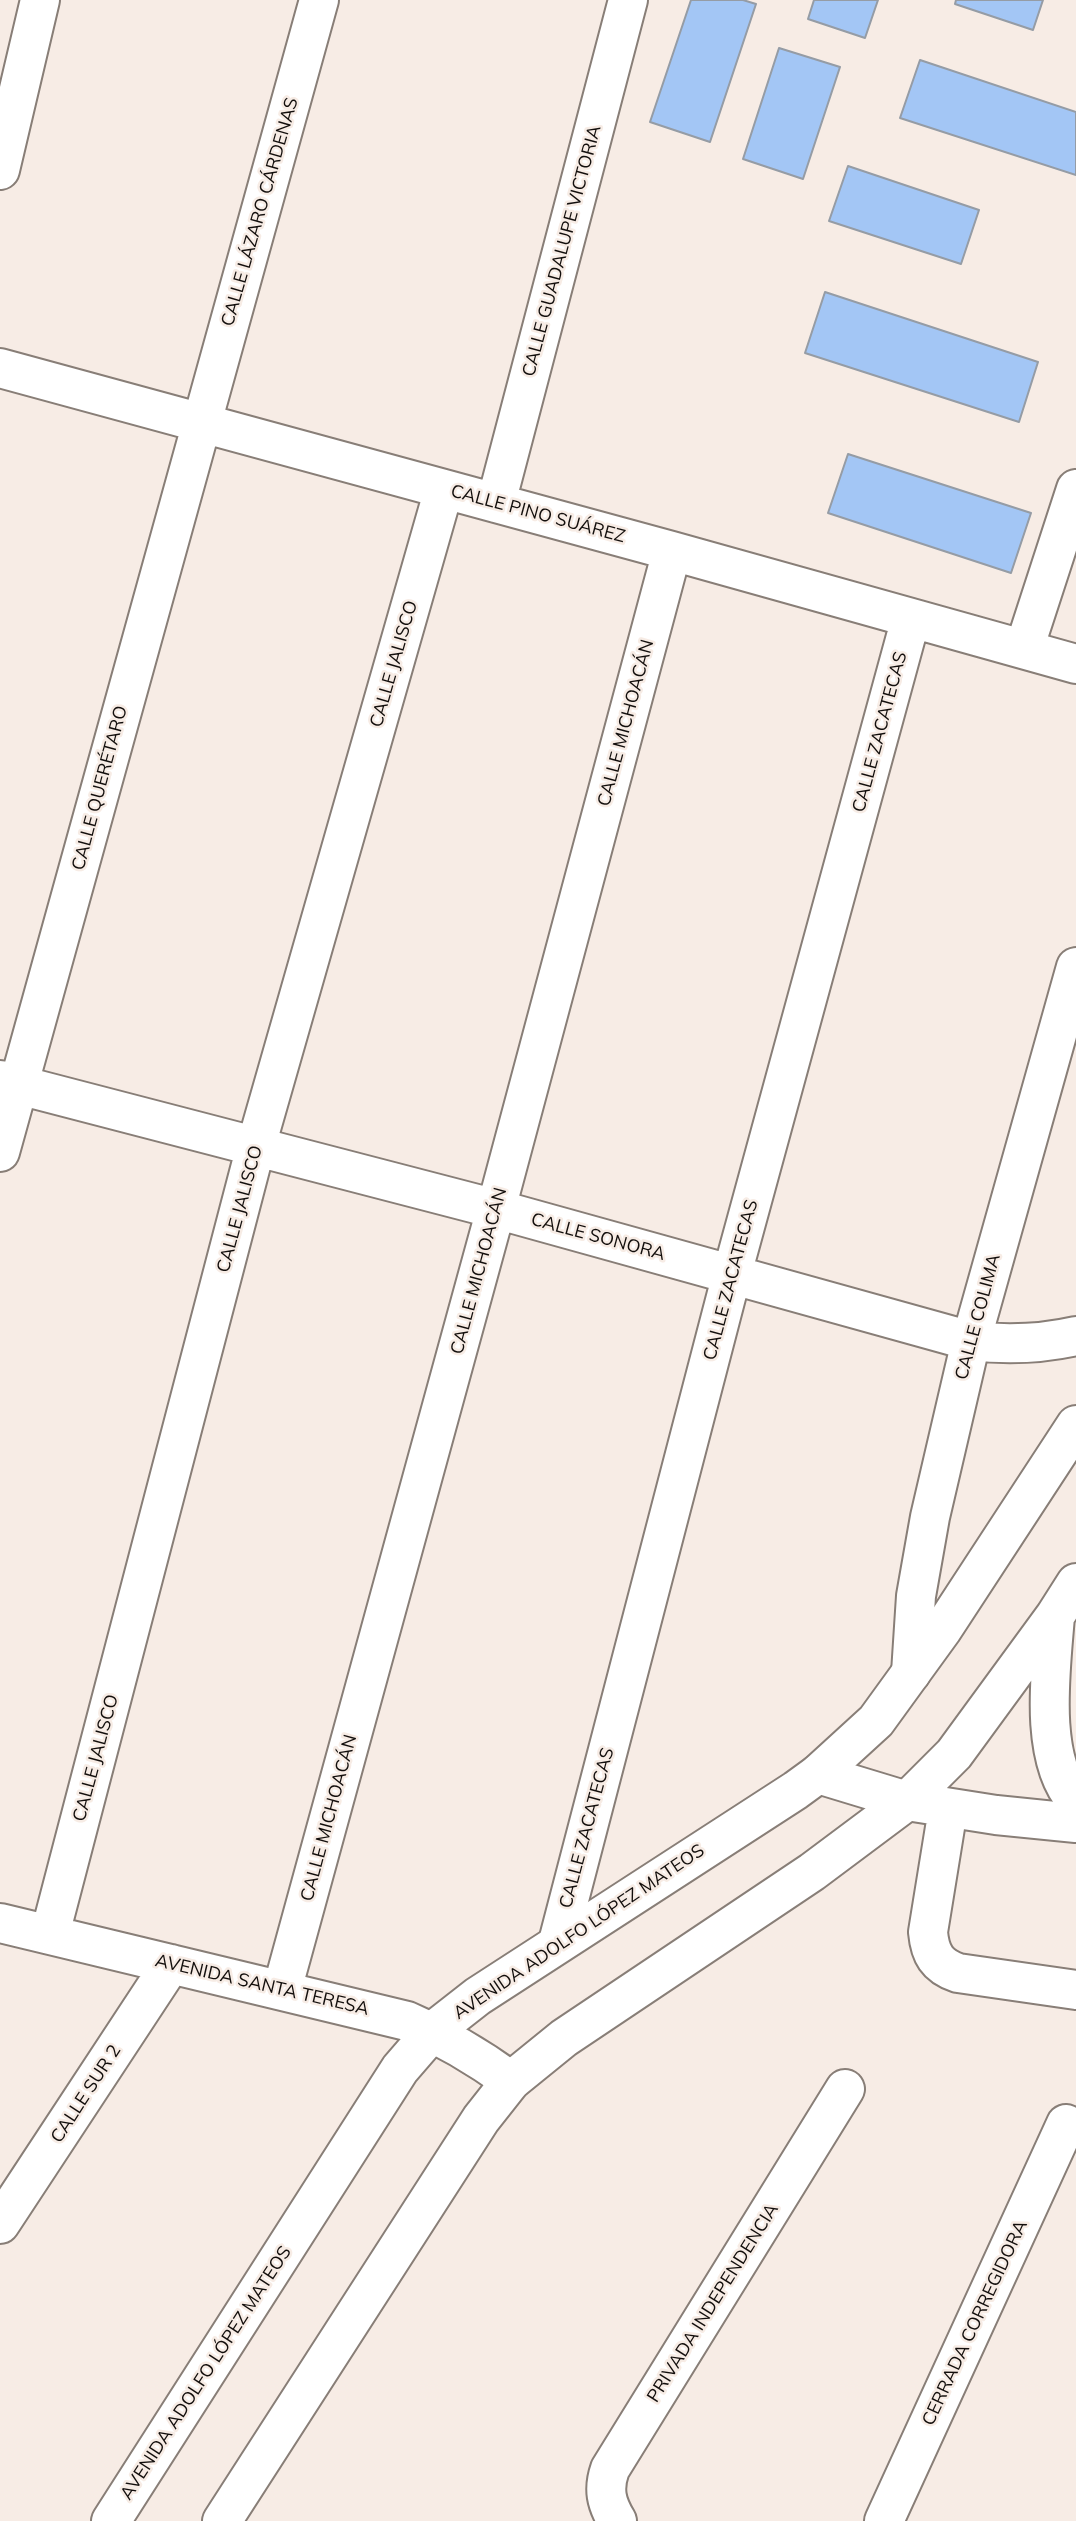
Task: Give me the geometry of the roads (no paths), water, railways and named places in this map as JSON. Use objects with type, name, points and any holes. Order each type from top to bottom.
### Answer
[{"type":"street","points":[[0,170],[40,0]]},
{"type":"street","name":"CALLE LÁZARO CÁRDENAS","points":[[201,424],[319,0]]},
{"type":"street","name":"CALLE GUADALUPE VICTORIA","points":[[496,502],[628,0]]},
{"type":"street","name":"CALLE PINO SUÁREZ","points":[[0,368],[496,502],[1076,664]]},
{"type":"street","name":"CALLE QUERÉTARO","points":[[0,1152],[9,1083],[201,424]]},
{"type":"street","name":"CALLE JALISCO","points":[[50,1934],[256,1146],[444,489]]},
{"type":"street","points":[[1024,649],[1076,489]]},
{"type":"street","name":"CALLE MICHOACÁN","points":[[282,1990],[496,1209],[672,551]]},
{"type":"street","name":"CALLE ZACATECAS","points":[[558,1942],[732,1274],[911,618]]},
{"type":"street","name":"CALLE COLIMA","points":[[911,1673],[916,1596],[925,1544],[971,1340],[1076,967]]},
{"type":"street","name":"CALLE SONORA","points":[[9,1083],[496,1209],[971,1340],[1018,1344],[1076,1336]]},
{"type":"street","name":"AVENIDA ADOLFO LÓPEZ MATEOS","points":[[111,2521],[400,2069],[432,2032],[478,1996],[558,1942],[818,1774],[876,1721],[942,1630],[1076,1425]]},
{"type":"street","points":[[222,2521],[481,2119],[511,2081],[564,2038],[862,1837],[907,1801],[954,1754],[1076,1583]]},
{"type":"street","points":[[1055,1616],[1050,1718],[1058,1766],[1068,1791],[1076,1801]]},
{"type":"street","points":[[818,1774],[907,1801],[1076,1822]]},
{"type":"street","points":[[948,1808],[928,1932],[929,1946],[936,1961],[958,1973],[1076,1990]]},
{"type":"street","name":"AVENIDA SANTA TERESA","points":[[0,1923],[381,2013],[432,2032],[475,2055],[511,2081]]},
{"type":"street","name":"CALLE SUR 2","points":[[0,2224],[171,1964]]},
{"type":"street","name":"PRIVADA INDEPENDENCIA","points":[[617,2521],[607,2504],[610,2469],[845,2089]]},
{"type":"street","name":"CERRADA CORREGIDORA","points":[[884,2521],[1066,2124]]}]
